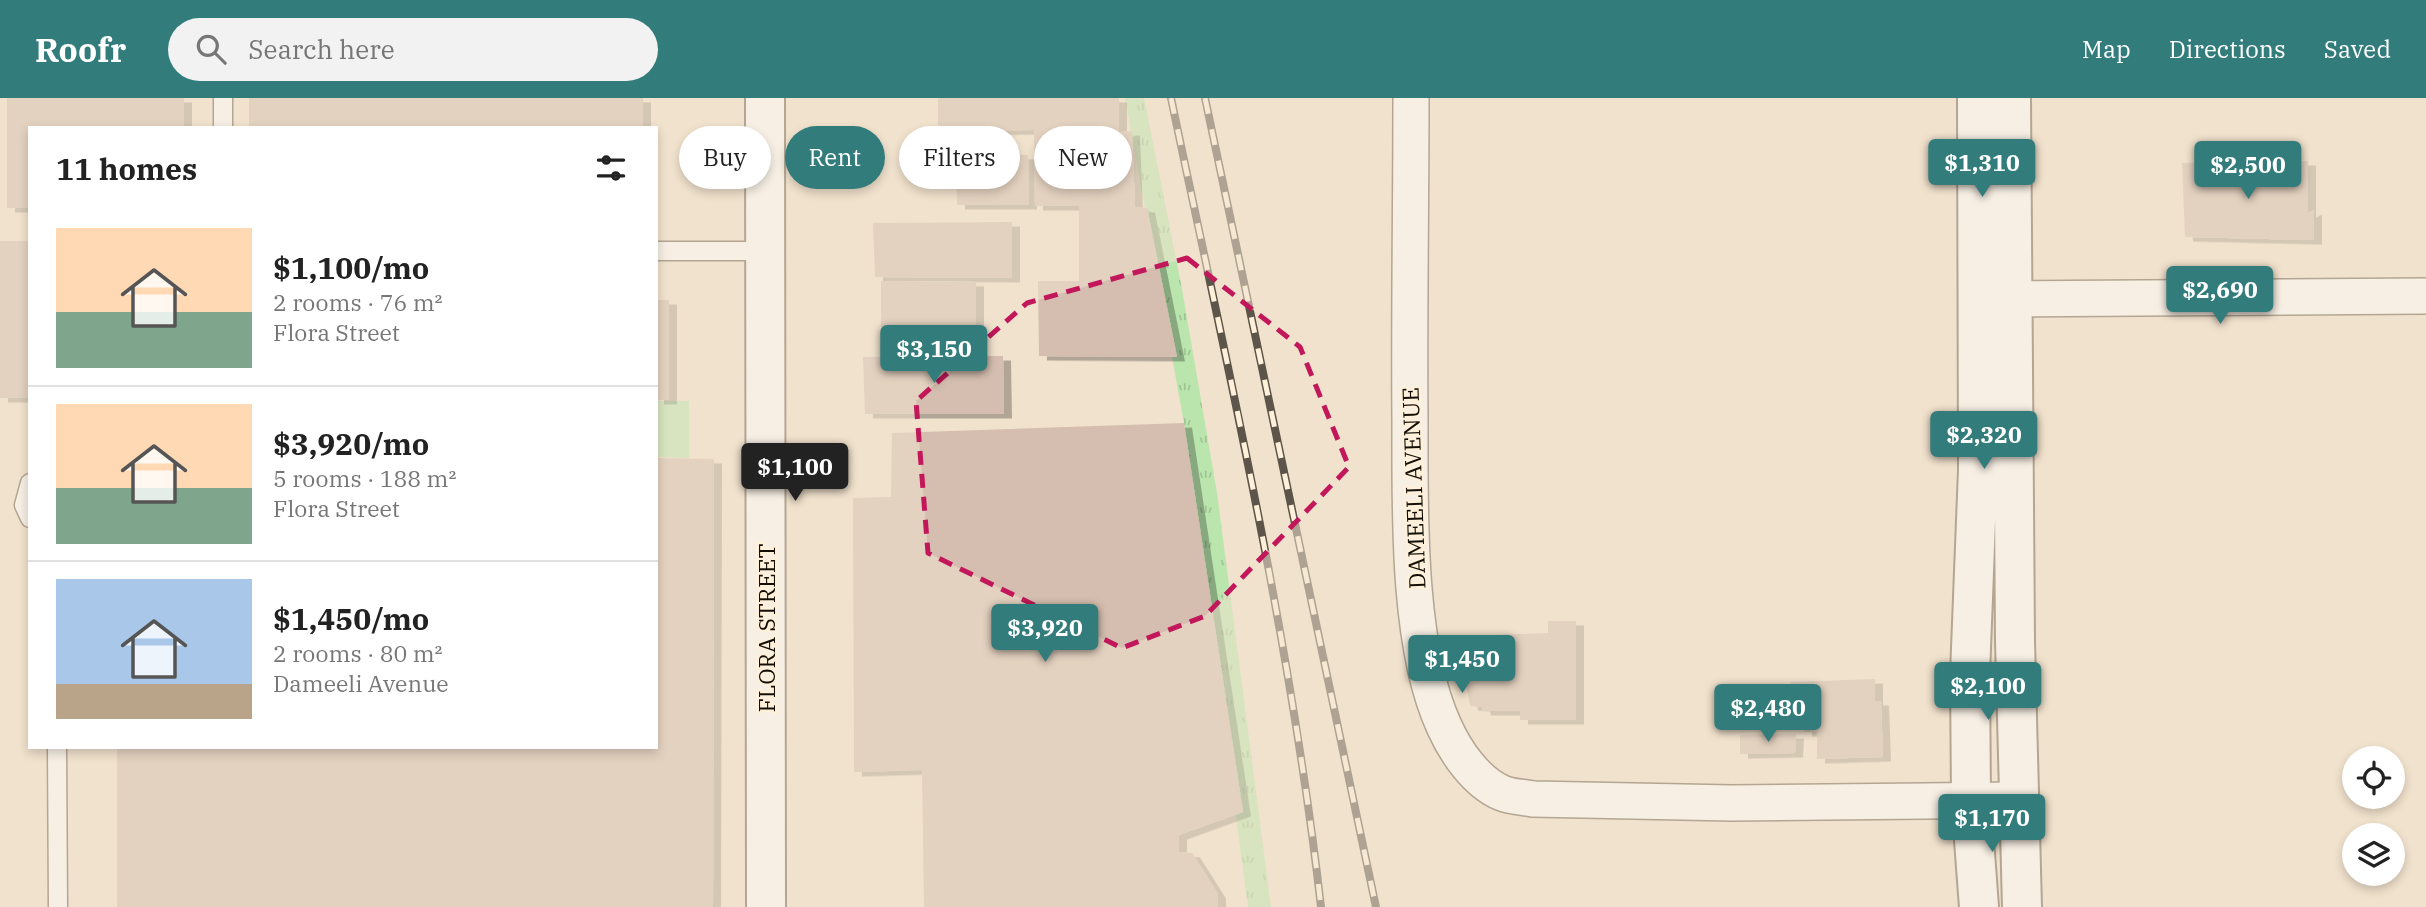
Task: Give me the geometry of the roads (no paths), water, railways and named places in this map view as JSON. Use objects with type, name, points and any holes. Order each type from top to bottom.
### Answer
[{"type":"main road","name":"FLORA STREET","points":[[765,98],[766,907]]},
{"type":"main road","points":[[1977,98],[1978,470],[1970,674],[1971,800],[1979,907]]},
{"type":"main road","points":[[2011,98],[2015,641],[2022,907]]},
{"type":"street","name":"DAMEELI AVENUE","points":[[1411,98],[1410,511],[1414,574],[1424,655],[1436,706],[1462,757],[1485,783],[1503,794],[1533,799],[1732,803],[2021,800]]},
{"type":"street","points":[[2013,299],[2426,296]]},
{"type":"lane","points":[[223,98],[223,126]]},
{"type":"lane","points":[[658,251],[765,251]]},
{"type":"lane","points":[[28,490],[24,505],[28,514]]},
{"type":"lane","points":[[57,749],[58,907]]},
{"type":"railway","points":[[1171,98],[1275,602],[1308,805],[1321,907]]},
{"type":"railway","points":[[1205,98],[1376,907]]}]
